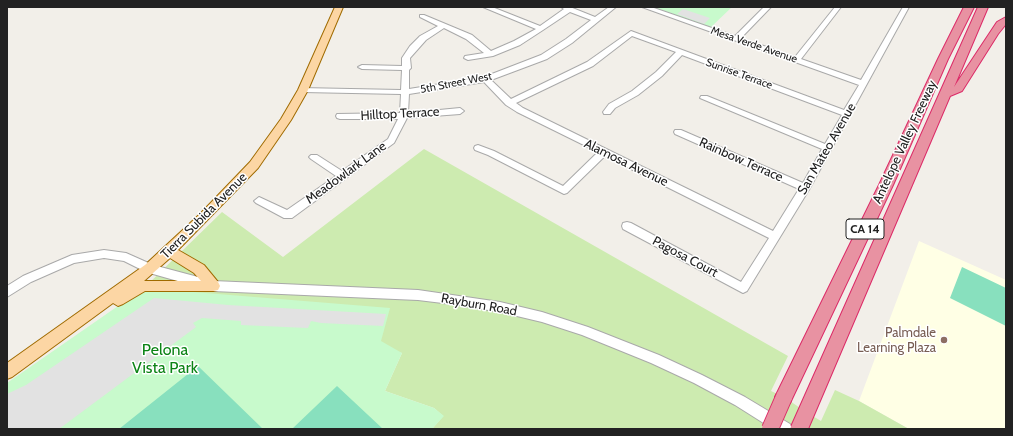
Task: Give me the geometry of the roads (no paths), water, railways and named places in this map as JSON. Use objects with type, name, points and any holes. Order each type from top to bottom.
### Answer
[{"type":"highway","points":[[943,59],[941,50],[959,7]]},
{"type":"highway","name":"Antelope Valley Freeway","points":[[770,429],[886,185],[943,59],[969,7]]},
{"type":"highway","name":"Antelope Valley Freeway","points":[[802,421],[983,7]]},
{"type":"highway","points":[[944,94],[958,88],[1000,24],[1006,20]]},
{"type":"main road","name":"Tierra Subida Avenue","points":[[7,372],[150,269],[254,165],[286,120],[303,90],[339,7]]},
{"type":"main road","points":[[169,251],[199,269],[213,286]]},
{"type":"main road","points":[[78,321],[143,286],[213,286]]},
{"type":"street","points":[[486,7],[541,30]]},
{"type":"street","name":"5th Street West","points":[[303,90],[405,92],[486,79],[544,57],[569,41],[613,7]]},
{"type":"street","name":"Mesa Verde Avenue","points":[[645,7],[864,84]]},
{"type":"street","points":[[736,39],[768,7]]},
{"type":"street","points":[[797,60],[838,7]]},
{"type":"street","name":"San Mateo Avenue","points":[[743,288],[805,188],[906,7]]},
{"type":"street","points":[[468,58],[490,54],[517,43],[541,30],[566,8],[596,20]]},
{"type":"street","points":[[422,16],[469,37],[490,54]]},
{"type":"street","name":"Meadowlark Lane","points":[[259,202],[288,215],[391,141],[404,116],[406,58],[423,38],[444,26]]},
{"type":"street","name":"Sunrise Terrace","points":[[509,103],[590,64],[631,33],[847,114]]},
{"type":"street","points":[[607,112],[612,106],[635,93],[659,74],[680,52]]},
{"type":"street","points":[[362,67],[406,68]]},
{"type":"street","name":"Alamosa Avenue","points":[[486,79],[509,103],[604,152],[775,236]]},
{"type":"street","points":[[704,98],[828,148]]},
{"type":"street","name":"Hilltop Terrace","points":[[340,116],[404,116],[460,111]]},
{"type":"street","name":"Rainbow Terrace","points":[[678,132],[805,188]]},
{"type":"street","points":[[478,148],[491,153],[564,191],[604,152]]},
{"type":"street","points":[[314,157],[343,176]]},
{"type":"street","name":"Pagosa Court","points":[[627,226],[743,288]]},
{"type":"street","name":"Rayburn Road","points":[[7,292],[27,279],[72,259],[104,254],[126,257],[150,269],[213,286],[418,295],[500,307],[542,317],[591,333],[655,359],[740,401],[785,429]]},
{"type":"place","name":"Palmdale Learning Plaza","points":[[944,340]]},
{"type":"park label","name":"Pelona Vista Park","points":[[165,359]]}]
